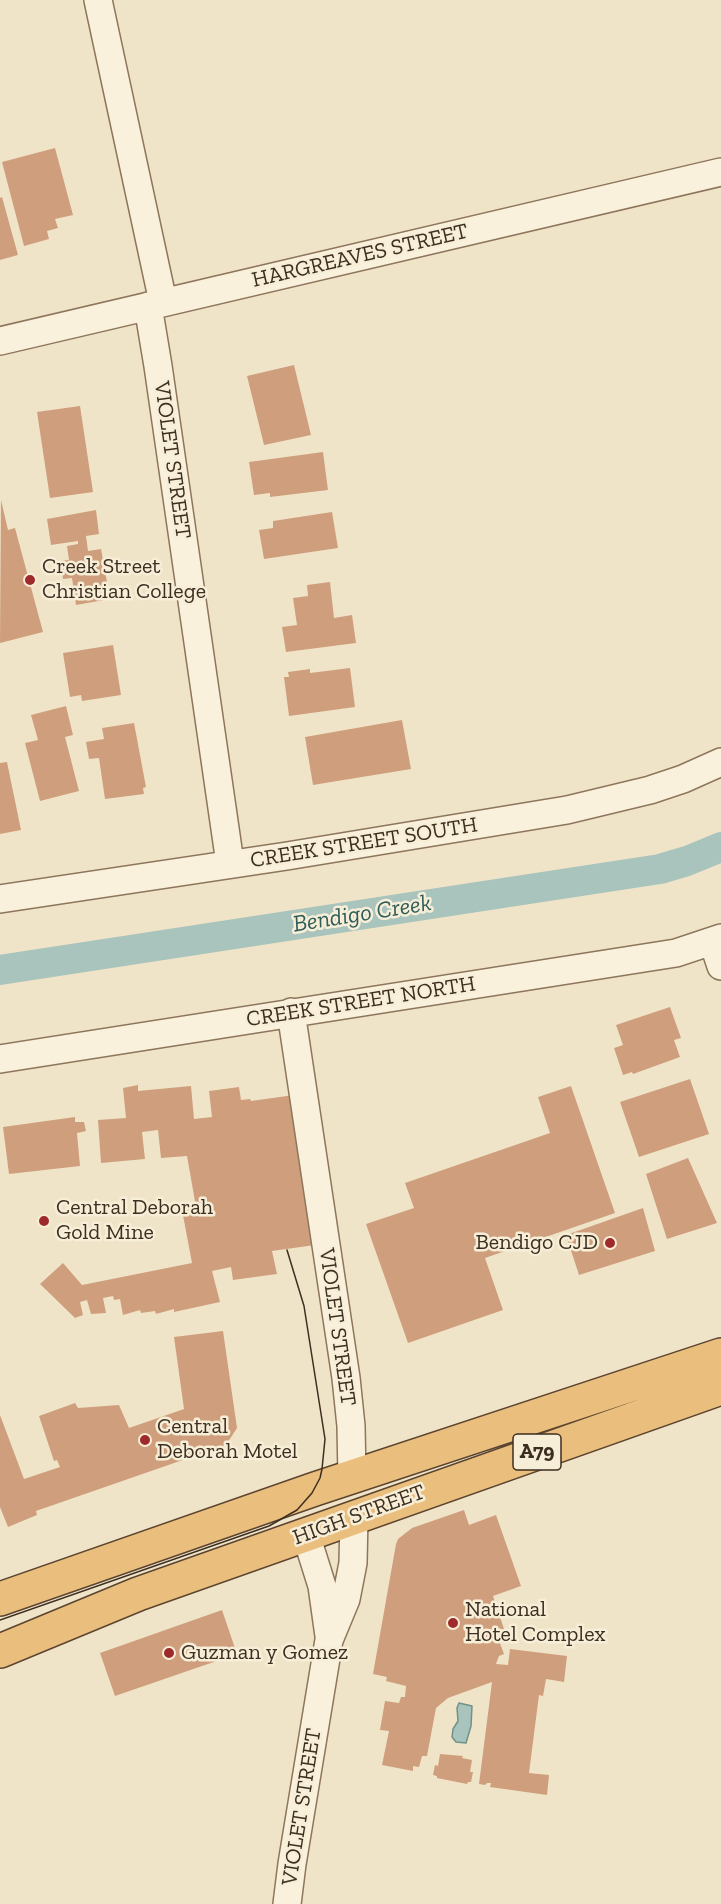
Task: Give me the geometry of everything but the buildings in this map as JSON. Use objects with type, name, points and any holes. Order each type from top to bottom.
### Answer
[{"type":"highway","name":"HIGH STREET","points":[[0,1599],[292,1497],[721,1355]]},
{"type":"highway","name":"HIGH STREET","points":[[0,1651],[102,1608],[721,1388]]},
{"type":"highway","name":"VIOLET STREET","points":[[352,1477],[354,1517]]},
{"type":"highway","name":"VIOLET STREET","points":[[292,1497],[306,1535]]},
{"type":"highway","points":[[83,1570],[102,1608]]},
{"type":"street","name":"VIOLET STREET","points":[[98,0],[155,304],[160,378],[230,863]]},
{"type":"street","name":"HARGREAVES STREET","points":[[0,341],[721,172]]},
{"type":"street","name":"CREEK STREET SOUTH","points":[[0,899],[287,856],[567,810],[683,779],[721,762]]},
{"type":"street","name":"CREEK STREET NORTH","points":[[0,1059],[291,1012],[718,949]]},
{"type":"street","name":"VIOLET STREET","points":[[291,1012],[346,1378],[351,1426],[352,1477]]},
{"type":"street","name":"VIOLET STREET","points":[[287,1904],[329,1640],[349,1587],[354,1555],[354,1517]]},
{"type":"street","name":"VIOLET STREET","points":[[306,1535],[322,1586],[329,1640]]},
{"type":"water","points":[[459,1703],[472,1706],[471,1726],[466,1743],[456,1742],[452,1737],[453,1729],[458,1721]]},
{"type":"waterway","name":"Bendigo Creek","points":[[0,970],[660,869],[721,847]]},
{"type":"tram line","points":[[0,1620],[269,1526],[297,1510],[312,1493],[320,1478],[325,1439],[304,1306],[287,1250]]},
{"type":"place","name":"Creek Street Christian College","points":[[30,580]]},
{"type":"place","name":"Central Deborah Gold Mine","points":[[44,1221]]},
{"type":"place","name":"Bendigo CJD","points":[[610,1243]]},
{"type":"place","name":"Central Deborah Motel","points":[[145,1440]]},
{"type":"place","name":"National Hotel Complex","points":[[453,1623]]},
{"type":"place","name":"Guzman y Gomez","points":[[169,1653]]}]
